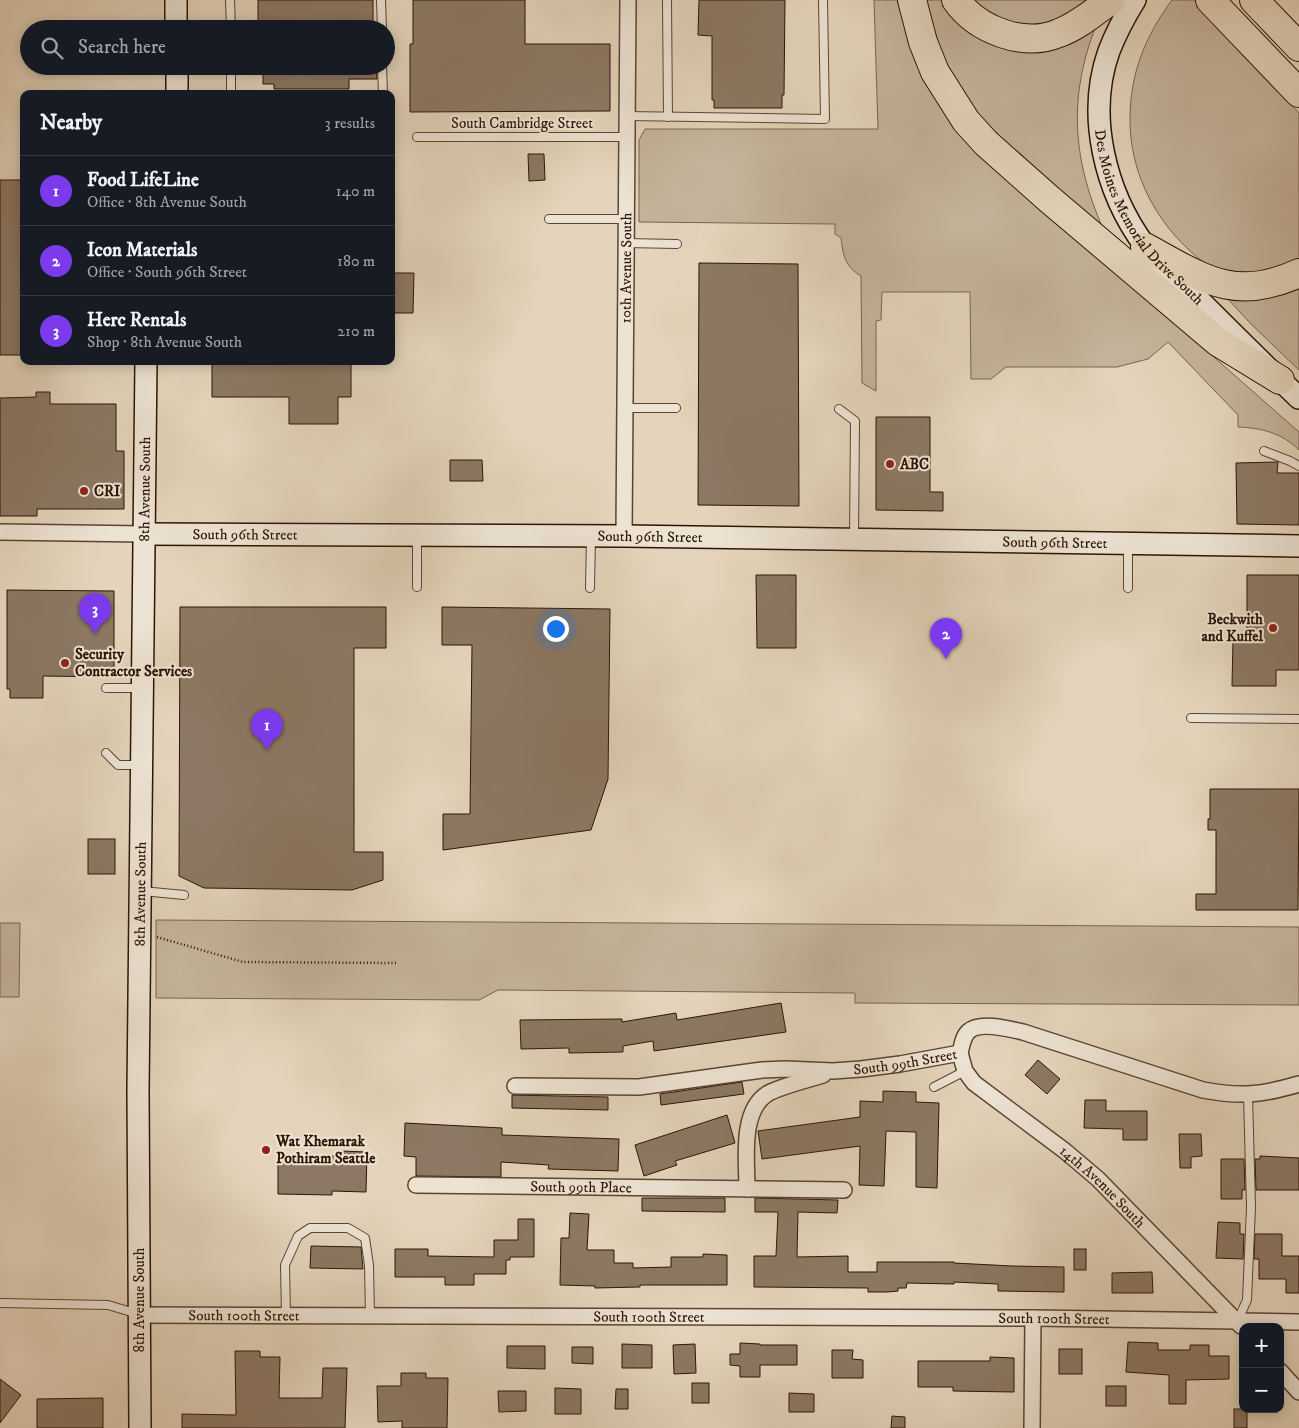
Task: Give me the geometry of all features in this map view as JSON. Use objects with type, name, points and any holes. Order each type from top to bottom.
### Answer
[{"type":"highway","points":[[912,0],[923,42],[935,72],[966,121],[986,143],[1218,342],[1289,389]]},
{"type":"highway","points":[[956,0],[974,19],[994,30],[1015,37],[1036,39],[1057,34],[1078,24],[1111,0]]},
{"type":"highway","points":[[1210,0],[1298,92]]},
{"type":"highway","points":[[1254,0],[1299,47]]},
{"type":"highway","points":[[1145,247],[1199,276],[1222,284],[1245,287],[1267,285],[1299,273]]},
{"type":"street","points":[[176,0],[176,20]]},
{"type":"street","name":"10th Avenue South","points":[[624,536],[628,0]]},
{"type":"street","name":"Des Moines Memorial Drive South","points":[[1135,0],[1122,20],[1102,76],[1100,130],[1108,172],[1128,218],[1145,247],[1289,389]]},
{"type":"street","points":[[176,75],[177,90]]},
{"type":"street","name":"8th Avenue South","points":[[140,1428],[138,1091],[145,534],[149,429],[146,365]]},
{"type":"street","name":"South 96th Street","points":[[0,532],[624,536],[1299,546]]},
{"type":"street","name":"South 99th Street","points":[[515,1086],[639,1087],[762,1070],[833,1071],[900,1064],[960,1053],[963,1039],[968,1031],[977,1027],[998,1027],[1023,1032],[1204,1090],[1226,1094],[1248,1095],[1271,1092],[1299,1084]]},
{"type":"street","name":"14th Avenue South","points":[[960,1053],[965,1071],[974,1083],[1065,1151],[1098,1179],[1239,1324]]},
{"type":"street","points":[[747,1189],[748,1124],[758,1102],[768,1093],[833,1071]]},
{"type":"street","name":"South 99th Place","points":[[416,1185],[844,1190]]},
{"type":"street","name":"South 100th Street","points":[[139,1315],[1033,1318],[1239,1325]]},
{"type":"street","points":[[1032,1428],[1033,1318]]},
{"type":"street","name":"South 100th Street","points":[[1279,1323],[1299,1322]]},
{"type":"street","points":[[1284,1375],[1299,1392]]},
{"type":"lane","points":[[230,0],[230,20]]},
{"type":"lane","points":[[381,0],[382,20]]},
{"type":"lane","points":[[667,0],[668,117]]},
{"type":"lane","points":[[627,116],[825,119],[823,0]]},
{"type":"lane","points":[[231,75],[231,90]]},
{"type":"lane","points":[[382,75],[383,90]]},
{"type":"lane","name":"South Cambridge Street","points":[[417,137],[627,137]]},
{"type":"lane","points":[[549,219],[626,219]]},
{"type":"lane","points":[[626,243],[677,244]]},
{"type":"lane","points":[[625,408],[676,408]]},
{"type":"lane","points":[[839,409],[855,421],[854,540]]},
{"type":"lane","points":[[1264,452],[1299,466]]},
{"type":"lane","points":[[417,536],[417,587]]},
{"type":"lane","points":[[590,588],[591,536]]},
{"type":"lane","points":[[1128,544],[1128,588]]},
{"type":"lane","points":[[106,688],[143,688]]},
{"type":"lane","points":[[1191,718],[1299,719]]},
{"type":"lane","points":[[106,753],[118,765],[142,765]]},
{"type":"lane","points":[[140,891],[184,895]]},
{"type":"lane","points":[[934,1088],[965,1071]]},
{"type":"lane","points":[[1241,1323],[1247,1300],[1251,1208],[1248,1095]]},
{"type":"lane","points":[[286,1316],[286,1265],[298,1236],[310,1228],[348,1228],[365,1238],[369,1265],[370,1316]]},
{"type":"lane","name":"South 100th Street","points":[[0,1303],[108,1306],[139,1315]]},
{"type":"path","points":[[140,932],[243,962],[397,963]]},
{"type":"shaded area","points":[[874,0],[901,0],[999,168],[1299,432],[1299,450],[1286,439],[1271,432],[1238,427],[1238,415],[1168,342],[1148,359],[1117,367],[1006,367],[991,379],[971,379],[970,292],[882,292],[881,320],[876,321],[876,391],[862,383],[861,276],[848,265],[841,238],[835,234],[835,224],[639,222],[639,140],[645,129],[878,129]]},
{"type":"shaded area","points":[[925,0],[946,0],[972,29],[1096,26],[1081,79],[1078,131],[1086,183],[1106,235],[991,129],[975,111],[941,55]]},
{"type":"shaded area","points":[[972,0],[1094,0],[1043,28],[1001,22]]},
{"type":"shaded area","points":[[1172,0],[1195,0],[1299,113],[1299,260],[1291,264],[1248,275],[1211,266],[1193,254],[1175,235],[1163,221],[1145,190],[1134,156],[1131,138],[1130,120],[1133,87],[1136,71],[1147,42]]},
{"type":"shaded area","points":[[1299,283],[1299,370],[1227,298]]},
{"type":"shaded area","points":[[156,920],[1299,927],[1299,1005],[855,1003],[855,993],[498,990],[479,1000],[156,998]]},
{"type":"shaded area","points":[[0,923],[20,923],[19,997],[0,997]]},
{"type":"building","points":[[258,0],[373,0],[373,20],[258,20]]},
{"type":"building","points":[[413,0],[525,0],[525,44],[610,44],[610,111],[410,112],[410,44],[413,44]]},
{"type":"building","points":[[699,0],[785,0],[784,95],[782,95],[782,108],[714,108],[714,100],[712,100],[712,36],[698,35]]},
{"type":"building","points":[[263,75],[377,75],[377,79],[349,79],[349,89],[274,89],[274,84],[263,84]]},
{"type":"building","points":[[528,154],[544,154],[545,180],[529,181]]},
{"type":"building","points":[[0,180],[20,180],[20,355],[0,355]]},
{"type":"building","points":[[699,263],[798,264],[799,506],[698,505]]},
{"type":"building","points":[[395,273],[414,273],[413,313],[395,313]]},
{"type":"building","points":[[212,365],[351,365],[351,397],[338,397],[338,424],[289,424],[289,397],[212,397]]},
{"type":"building","points":[[36,392],[50,392],[50,404],[116,404],[116,451],[124,451],[124,509],[37,509],[37,516],[0,516],[0,398],[36,397]]},
{"type":"building","points":[[876,417],[930,417],[930,492],[943,492],[943,511],[876,510]]},
{"type":"building","points":[[450,460],[482,460],[483,481],[450,481]]},
{"type":"building","points":[[1278,462],[1277,473],[1299,473],[1299,525],[1237,524],[1236,463]]},
{"type":"building","points":[[756,575],[796,575],[796,648],[757,648]]},
{"type":"building","name":"Beckwith and Kuffel","points":[[1247,575],[1299,575],[1299,670],[1276,670],[1276,686],[1232,686],[1233,639],[1247,639]]},
{"type":"building","points":[[7,590],[114,591],[114,677],[43,676],[43,698],[10,698],[10,689],[7,689]]},
{"type":"building","points":[[180,607],[386,607],[386,648],[354,648],[354,852],[383,852],[383,880],[352,890],[204,888],[179,876]]},
{"type":"building","points":[[442,607],[610,609],[608,779],[591,830],[443,850],[443,814],[470,814],[472,645],[442,645]]},
{"type":"building","points":[[1210,789],[1299,789],[1298,910],[1196,910],[1196,894],[1216,894],[1216,830],[1208,830]]},
{"type":"building","points":[[88,839],[115,839],[115,874],[88,874]]},
{"type":"building","points":[[781,1003],[786,1032],[654,1051],[653,1041],[623,1046],[623,1052],[569,1053],[569,1048],[521,1049],[520,1020],[622,1019],[622,1022],[676,1013],[677,1020]]},
{"type":"building","points":[[1038,1060],[1060,1079],[1047,1094],[1025,1075]]},
{"type":"building","points":[[742,1082],[744,1094],[661,1105],[660,1094]]},
{"type":"building","points":[[883,1091],[916,1092],[916,1102],[939,1103],[937,1188],[916,1187],[916,1132],[886,1131],[884,1186],[859,1185],[860,1146],[762,1159],[758,1131],[860,1117],[860,1101],[883,1102]]},
{"type":"building","points":[[512,1095],[608,1097],[608,1110],[512,1108]]},
{"type":"building","points":[[1085,1100],[1106,1100],[1106,1111],[1147,1111],[1147,1140],[1123,1140],[1123,1129],[1084,1128]]},
{"type":"building","points":[[727,1115],[735,1143],[675,1161],[677,1165],[644,1176],[635,1145]]},
{"type":"building","points":[[405,1123],[502,1128],[502,1135],[619,1139],[618,1171],[548,1169],[549,1165],[501,1162],[501,1177],[416,1176],[416,1157],[404,1156]]},
{"type":"building","points":[[1179,1134],[1201,1134],[1202,1156],[1191,1157],[1191,1168],[1180,1168]]},
{"type":"building","points":[[340,1151],[367,1152],[366,1192],[332,1191],[332,1195],[278,1194],[278,1156],[340,1156]]},
{"type":"building","points":[[1260,1156],[1299,1158],[1299,1190],[1256,1190],[1255,1159],[1260,1159]]},
{"type":"building","points":[[1221,1159],[1244,1159],[1245,1190],[1242,1190],[1242,1199],[1221,1199]]},
{"type":"building","points":[[642,1198],[725,1198],[725,1212],[642,1211]]},
{"type":"building","points":[[755,1198],[838,1200],[837,1213],[798,1212],[797,1257],[848,1256],[848,1272],[877,1272],[877,1262],[954,1262],[1064,1267],[1064,1292],[998,1291],[998,1284],[954,1282],[954,1284],[907,1283],[906,1288],[898,1288],[898,1291],[887,1292],[868,1292],[868,1288],[754,1287],[754,1256],[776,1256],[778,1212],[755,1212]]},
{"type":"building","points":[[570,1213],[589,1214],[587,1250],[614,1250],[614,1263],[633,1263],[633,1268],[671,1267],[671,1257],[703,1257],[703,1254],[727,1255],[727,1285],[640,1285],[640,1287],[595,1288],[595,1286],[560,1285],[561,1238],[569,1238]]},
{"type":"building","points":[[518,1219],[534,1219],[534,1257],[510,1257],[510,1260],[506,1260],[506,1274],[474,1274],[474,1285],[445,1285],[445,1277],[395,1277],[395,1249],[428,1249],[428,1256],[494,1257],[494,1240],[518,1240]]},
{"type":"building","points":[[1218,1222],[1240,1223],[1240,1234],[1244,1234],[1243,1259],[1216,1258]]},
{"type":"building","points":[[1255,1234],[1282,1234],[1282,1256],[1299,1256],[1299,1293],[1286,1293],[1286,1279],[1259,1279],[1259,1259],[1254,1259]]},
{"type":"building","points":[[311,1246],[361,1247],[363,1269],[310,1268]]},
{"type":"building","points":[[1074,1249],[1086,1249],[1086,1270],[1074,1270]]},
{"type":"building","points":[[1152,1272],[1153,1293],[1112,1293],[1112,1273]]},
{"type":"building","points":[[1128,1342],[1158,1343],[1158,1350],[1190,1350],[1190,1345],[1209,1345],[1209,1356],[1229,1356],[1229,1379],[1186,1380],[1186,1404],[1169,1404],[1169,1375],[1126,1372]]},
{"type":"building","points":[[740,1343],[797,1345],[797,1365],[760,1365],[760,1377],[740,1377],[740,1366],[730,1365],[730,1354],[740,1354]]},
{"type":"building","points":[[622,1344],[652,1345],[652,1368],[622,1368]]},
{"type":"building","points":[[695,1344],[696,1373],[674,1374],[673,1345]]},
{"type":"building","points":[[507,1346],[545,1346],[545,1369],[507,1368]]},
{"type":"building","points":[[572,1347],[593,1347],[593,1364],[572,1363]]},
{"type":"building","points":[[1059,1349],[1082,1349],[1082,1374],[1059,1374]]},
{"type":"building","points":[[832,1350],[853,1350],[852,1359],[863,1360],[863,1378],[832,1378]]},
{"type":"building","points":[[235,1351],[260,1351],[260,1357],[280,1357],[279,1398],[322,1398],[323,1368],[347,1368],[345,1428],[182,1428],[182,1414],[236,1415]]},
{"type":"building","points":[[990,1357],[1014,1358],[1014,1392],[953,1391],[953,1387],[918,1387],[918,1361],[990,1361]]},
{"type":"building","points":[[401,1373],[426,1373],[426,1378],[448,1378],[447,1428],[402,1428],[402,1421],[378,1422],[377,1386],[401,1386]]},
{"type":"building","points":[[0,1379],[21,1395],[0,1423]]},
{"type":"building","points":[[692,1383],[709,1383],[709,1403],[692,1403]]},
{"type":"building","points":[[1106,1386],[1126,1386],[1126,1406],[1106,1406]]},
{"type":"building","points":[[555,1388],[581,1389],[581,1414],[555,1414]]},
{"type":"building","points":[[616,1389],[628,1389],[628,1409],[615,1409]]},
{"type":"building","points":[[498,1391],[526,1391],[526,1411],[499,1412]]},
{"type":"building","points":[[789,1393],[814,1394],[814,1412],[789,1412]]},
{"type":"building","points":[[103,1398],[103,1428],[37,1428],[37,1399]]},
{"type":"building","points":[[1234,1409],[1239,1409],[1239,1413],[1247,1413],[1247,1428],[1234,1428]]},
{"type":"building","points":[[892,1416],[905,1417],[905,1428],[891,1428]]},
{"type":"place","name":"ABC","points":[[890,464]]},
{"type":"place","name":"CRI","points":[[84,491]]},
{"type":"place","name":"Beckwith and Kuffel","points":[[1273,628]]},
{"type":"place","name":"Herc Rentals","points":[[95,634]]},
{"type":"place","name":"Icon Materials","points":[[946,659]]},
{"type":"place","name":"Security Contractor Services","points":[[65,663]]},
{"type":"place","name":"Food LifeLine","points":[[267,750]]},
{"type":"place","name":"Wat Khemarak Pothiram Seattle","points":[[266,1150]]}]
